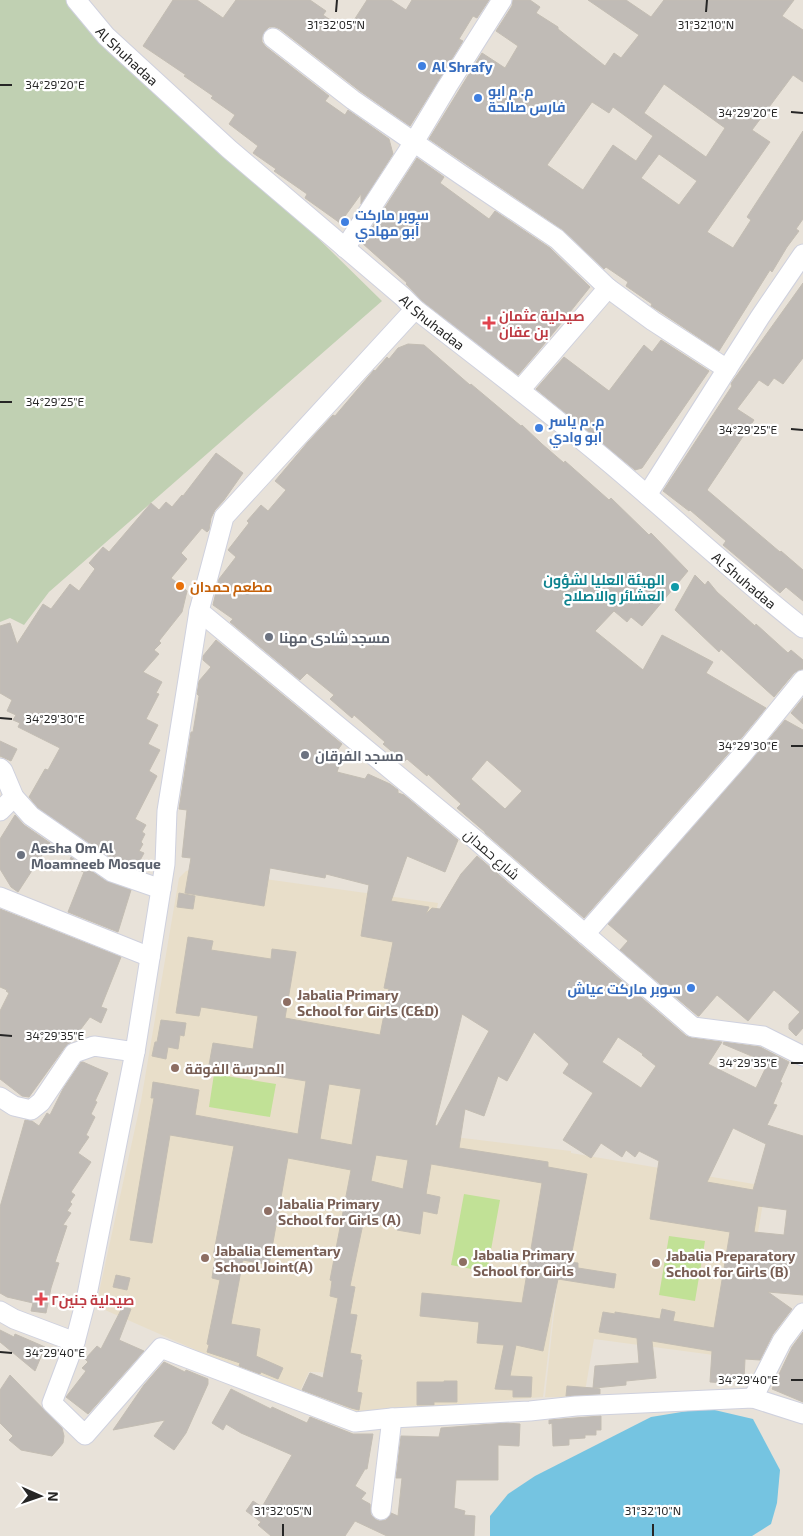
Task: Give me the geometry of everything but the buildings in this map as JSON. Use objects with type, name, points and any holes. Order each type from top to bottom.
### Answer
[{"type":"street","name":"Al Shuhadaa","points":[[76,0],[106,36],[200,122],[403,296],[415,309],[520,390],[647,495],[754,589],[803,628]]},
{"type":"street","points":[[345,248],[414,142],[502,0]]},
{"type":"street","points":[[273,38],[353,100],[558,239],[608,288],[653,322],[727,369]]},
{"type":"street","points":[[647,495],[803,254]]},
{"type":"street","points":[[520,390],[608,288]]},
{"type":"street","points":[[415,309],[224,517],[199,611],[167,811],[165,864],[150,957],[134,1052],[86,1300],[75,1342],[52,1403],[85,1435],[161,1348],[355,1422],[392,1418],[530,1411],[576,1406],[753,1398],[803,1414]]},
{"type":"street","name":"شارع حمدان","points":[[199,611],[476,840],[693,1027],[762,1036],[803,1056]]},
{"type":"street","points":[[585,934],[742,755],[803,680]]},
{"type":"street","points":[[0,768],[14,797],[31,816],[112,872],[161,889]]},
{"type":"street","points":[[0,811],[14,797]]},
{"type":"street","points":[[0,897],[150,957]]},
{"type":"street","points":[[0,1097],[14,1106],[31,1110],[42,1102],[74,1053],[94,1046],[134,1052]]},
{"type":"street","points":[[0,1311],[14,1319],[75,1342]]},
{"type":"street","points":[[753,1398],[782,1341],[803,1313]]},
{"type":"street","points":[[381,1510],[392,1418]]},
{"type":"shaded area","points":[[193,869],[438,903],[389,1129],[571,1151],[571,1153],[766,1186],[736,1358],[594,1339],[584,1397],[545,1397],[570,1166],[543,1397],[342,1414],[349,1373],[309,1372],[298,1395],[96,1306],[141,1101],[179,878],[186,871]]},
{"type":"green space","points":[[0,0],[83,0],[171,94],[382,301],[49,592],[24,625],[10,618],[0,622]]},
{"type":"green space","points":[[214,1074],[276,1084],[270,1117],[209,1107]]},
{"type":"green space","points":[[464,1194],[500,1200],[487,1272],[451,1265]]},
{"type":"green space","points":[[669,1236],[705,1241],[695,1301],[659,1295]]},
{"type":"water","points":[[706,1408],[753,1419],[780,1470],[777,1503],[771,1524],[752,1536],[490,1536],[490,1516],[508,1494],[535,1476],[651,1417]]},
{"type":"place","name":"Al Shrafy","points":[[422,66]]},
{"type":"place","name":"م. م ابو فارس صالحة","points":[[478,98]]},
{"type":"place","name":"سوبر ماركت أبو مهادي","points":[[345,222]]},
{"type":"place","name":"صيدلية عثمان بن عفان","points":[[489,323]]},
{"type":"place","name":"م. م ياسر ابو وادي","points":[[539,428]]},
{"type":"place","name":"مطعم حمدان","points":[[180,586]]},
{"type":"place","name":"الهيئة العليا لشؤون العشائر والاصلاح","points":[[675,587]]},
{"type":"place","name":"مسجد شادى مهنا","points":[[269,637]]},
{"type":"place","name":"مسجد الفرقان","points":[[305,755]]},
{"type":"place","name":"Aesha Om Al Moamneeb Mosque","points":[[21,855]]},
{"type":"place","name":"سوبر ماركت عياش","points":[[691,988]]},
{"type":"place","name":"Jabalia Primary School for Girls (C&D)","points":[[287,1002]]},
{"type":"place","name":"المدرسة الفوقة","points":[[175,1068]]},
{"type":"place","name":"Jabalia Primary School for Girls (A)","points":[[268,1211]]},
{"type":"place","name":"Jabalia Elementary School Joint(A)","points":[[205,1258]]},
{"type":"place","name":"Jabalia Primary School for Girls","points":[[463,1262]]},
{"type":"place","name":"Jabalia Preparatory School for Girls (B)","points":[[656,1263]]},
{"type":"place","name":"صيدلية جنين٢","points":[[41,1299]]}]
